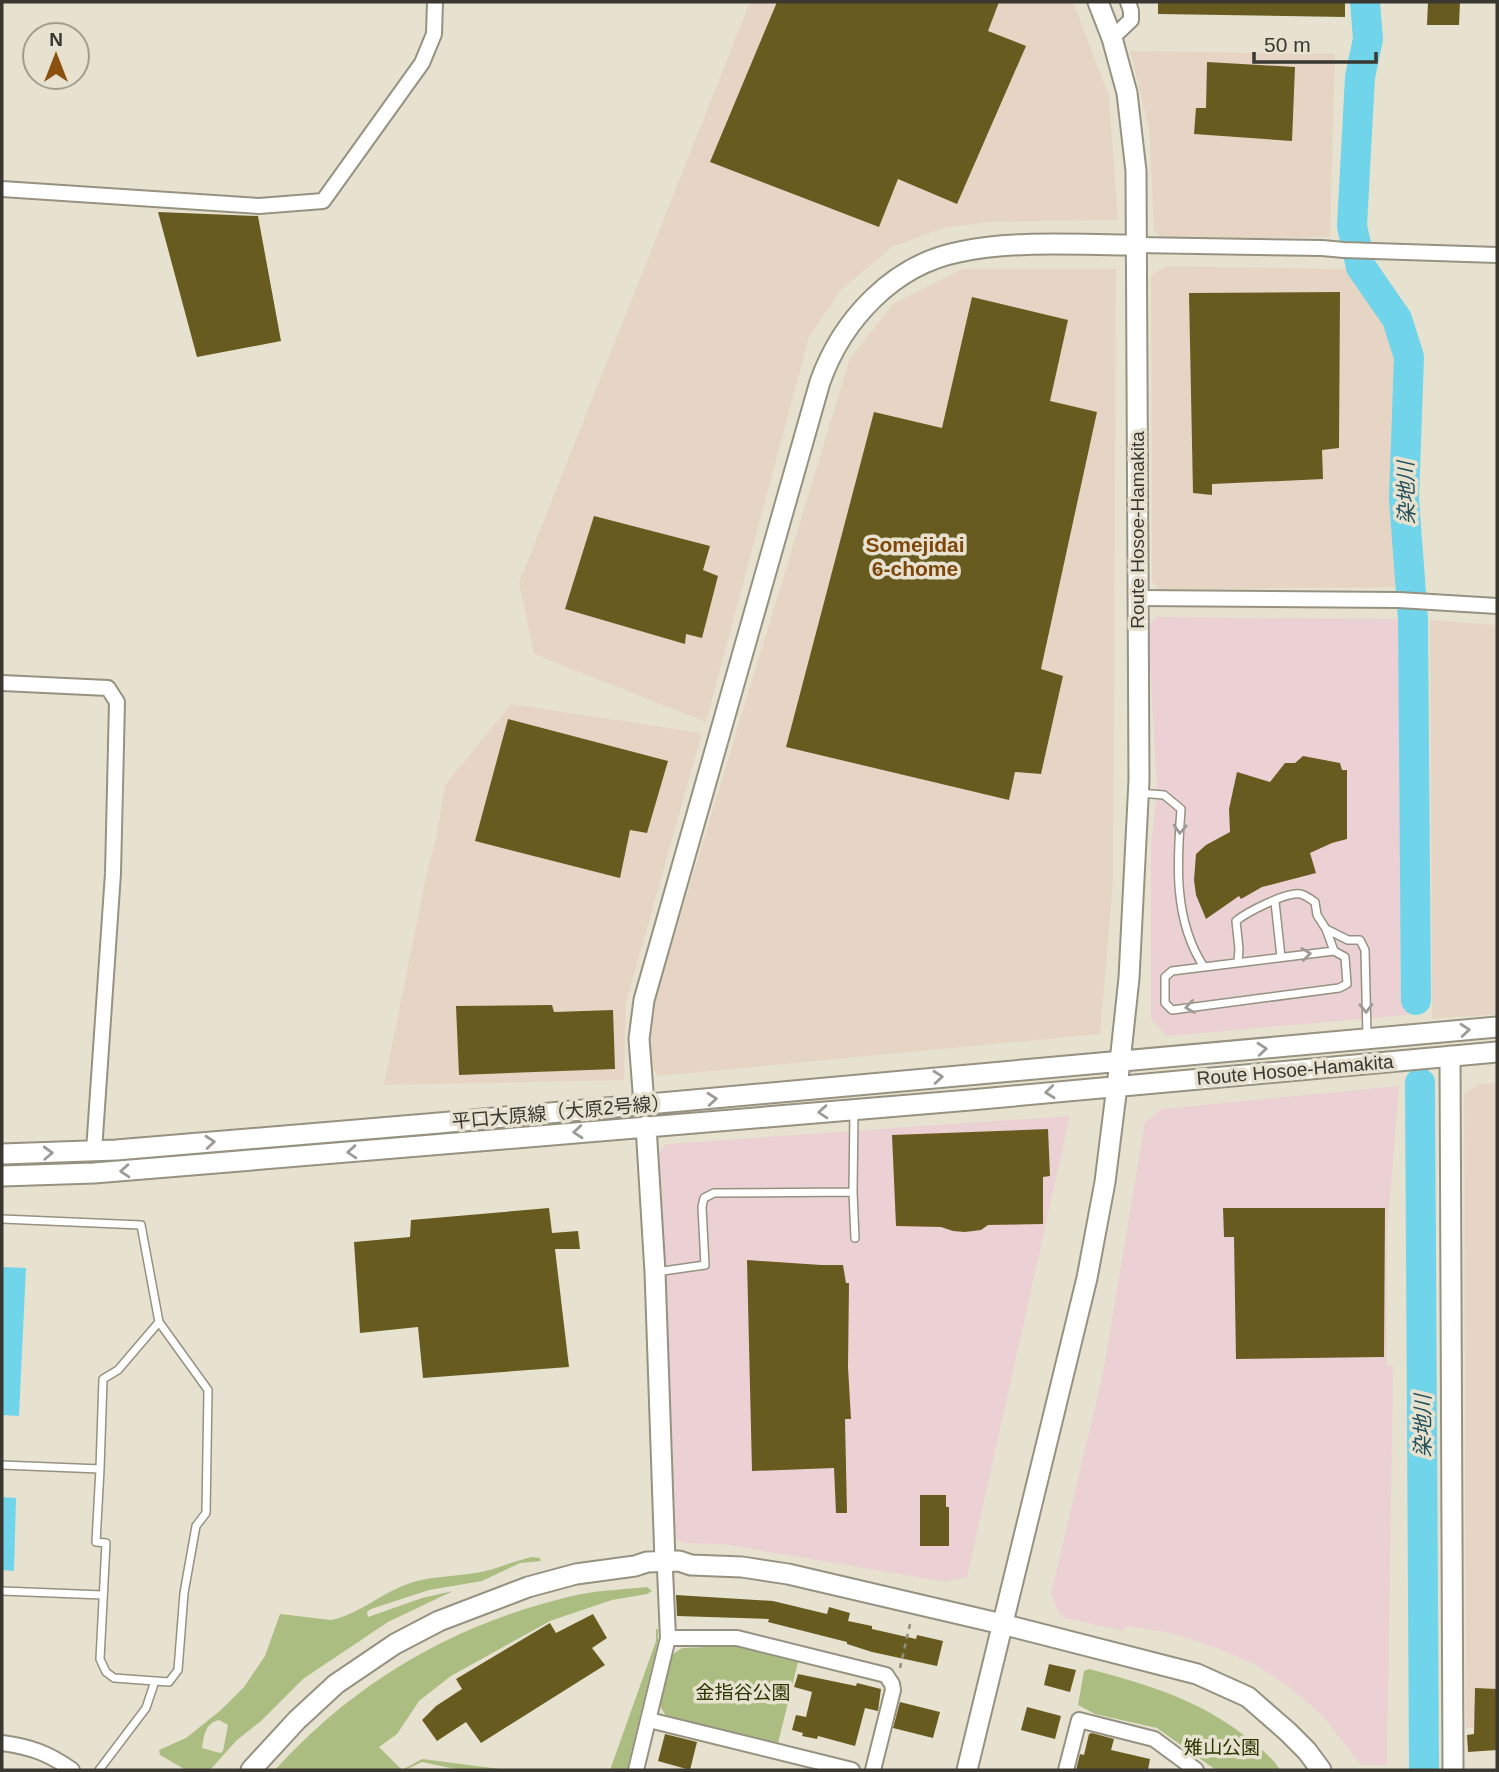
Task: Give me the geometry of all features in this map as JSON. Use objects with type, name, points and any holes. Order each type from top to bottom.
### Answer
[{"type":"street","points":[[2,189],[259,206],[323,201],[422,63],[434,34],[435,2]]},
{"type":"street","name":"Route Hosoe-Hamakita","points":[[1098,2],[1112,37],[1127,93],[1136,171],[1138,793],[1129,978],[1118,1086],[1497,1052]]},
{"type":"street","points":[[1112,37],[1131,20],[1128,2]]},
{"type":"street","points":[[644,1104],[639,1039],[644,1000],[820,382],[834,348],[870,301],[904,275],[938,258],[957,252],[1004,246],[1322,248],[1497,255]]},
{"type":"street","points":[[1138,598],[1399,600],[1497,606]]},
{"type":"street","points":[[2,683],[108,688],[117,702],[113,873],[94,1150]]},
{"type":"street","name":"Route Hosoe-Hamakita","points":[[1121,1062],[1497,1027]]},
{"type":"street","points":[[1441,1057],[1453,1770]]},
{"type":"street","name":"平口大原線（大原2号線）","points":[[2,1154],[94,1150],[1121,1062]]},
{"type":"street","points":[[967,1770],[1087,1278],[1105,1182],[1118,1086]]},
{"type":"street","name":"平口大原線（大原2号線）","points":[[2,1176],[107,1172],[1118,1086]]},
{"type":"street","points":[[636,1770],[668,1638],[655,1272],[646,1126]]},
{"type":"street","points":[[251,1770],[297,1720],[336,1684],[395,1644],[439,1621],[528,1587],[576,1574],[665,1565],[678,1561],[691,1565],[742,1567],[788,1574],[1002,1624],[1197,1674],[1248,1697],[1307,1751],[1321,1770]]},
{"type":"street","points":[[668,1638],[737,1638],[886,1675],[893,1690],[873,1770]]},
{"type":"street","points":[[649,1720],[852,1770]]},
{"type":"street","points":[[1066,1770],[1079,1720],[1154,1739],[1196,1770]]},
{"type":"street","points":[[2,1743],[43,1752],[72,1770]]},
{"type":"lane","points":[[1138,793],[1164,795],[1181,809],[1178,883],[1183,919],[1193,948],[1204,967]]},
{"type":"lane","points":[[1238,961],[1236,921],[1257,908],[1296,894],[1303,894],[1315,902],[1317,915],[1326,929],[1334,951]]},
{"type":"lane","points":[[1275,902],[1281,957]]},
{"type":"lane","points":[[1326,929],[1348,940],[1360,940],[1365,950],[1367,1040]]},
{"type":"lane","points":[[1334,951],[1345,957],[1348,984],[1339,988],[1172,1010],[1165,1003],[1165,977],[1172,971],[1334,951]]},
{"type":"lane","points":[[854,1110],[855,1238]]},
{"type":"lane","points":[[655,1272],[705,1265],[702,1207],[704,1198],[714,1193],[853,1192]]},
{"type":"lane","points":[[2,1219],[141,1225],[159,1322],[208,1390],[206,1513],[196,1527],[184,1593],[178,1670],[169,1682],[114,1678],[106,1672],[100,1659],[106,1543],[96,1542],[103,1379],[118,1370],[159,1322]]},
{"type":"lane","points":[[2,1465],[100,1469]]},
{"type":"lane","points":[[2,1591],[103,1595]]},
{"type":"lane","points":[[99,1770],[146,1709],[155,1681]]},
{"type":"path","points":[[899,1670],[911,1620]]},
{"type":"shaded area","points":[[750,2],[1073,2],[1109,96],[1118,220],[989,222],[943,228],[892,247],[841,290],[809,337],[706,722],[534,654],[519,583]]},
{"type":"shaded area","points":[[1130,51],[1335,54],[1330,237],[1162,240],[1154,229],[1149,129]]},
{"type":"shaded area","points":[[1167,266],[1350,269],[1394,329],[1402,351],[1394,504],[1400,587],[1159,590],[1152,580],[1151,275]]},
{"type":"shaded area","points":[[963,269],[1116,269],[1113,882],[1100,1034],[658,1076],[650,1065],[648,1023],[850,358],[893,304]]},
{"type":"shaded area","points":[[1157,617],[1398,619],[1407,1015],[1167,1036],[1151,1019],[1151,846],[1157,790],[1148,626]]},
{"type":"shaded area","points":[[1430,620],[1497,625],[1497,1014],[1432,1019]]},
{"type":"shaded area","points":[[511,704],[702,733],[626,1003],[624,1080],[384,1085],[427,872],[436,840],[445,785]]},
{"type":"shaded area","points":[[1497,1083],[1497,1728],[1466,1728],[1464,1094],[1478,1084]]},
{"type":"shaded area","points":[[1399,1086],[1387,1234],[1387,1365],[1393,1366],[1387,1765],[1361,1765],[1323,1716],[1289,1687],[1256,1665],[1217,1648],[1171,1633],[1127,1626],[1123,1631],[1061,1617],[1051,1594],[1104,1368],[1145,1122],[1162,1109]]},
{"type":"shaded area","points":[[1070,1116],[967,1577],[946,1582],[723,1544],[685,1543],[674,1539],[659,1153],[666,1144]]},
{"type":"green space","points":[[532,1557],[540,1558],[541,1561],[520,1563],[482,1581],[429,1590],[371,1609],[367,1612],[368,1617],[422,1598],[453,1591],[388,1622],[303,1679],[261,1721],[237,1740],[210,1770],[186,1770],[160,1755],[159,1750],[186,1738],[244,1687],[265,1656],[280,1614],[331,1620],[350,1614],[413,1582],[482,1572]],"holes":[[[219,1720],[228,1725],[223,1751],[220,1753],[202,1748],[206,1731],[211,1724]]]},
{"type":"green space","points":[[647,1587],[652,1591],[612,1600],[550,1621],[451,1676],[419,1701],[397,1734],[379,1747],[402,1770],[275,1770],[306,1738],[372,1684],[445,1641],[485,1623],[568,1597]]},
{"type":"green space","points":[[656,1629],[658,1641],[627,1770],[610,1770],[656,1641]]},
{"type":"green space","name":"金指谷公園","points":[[734,1646],[798,1662],[778,1743],[666,1716],[658,1703],[670,1656],[682,1648]]},
{"type":"green space","name":"雉山公園","points":[[1089,1669],[1153,1688],[1213,1714],[1258,1747],[1280,1770],[1216,1770],[1157,1728],[1095,1714],[1078,1705],[1084,1671]]},
{"type":"green space","points":[[422,1759],[508,1770],[460,1770],[422,1762],[402,1770]]},
{"type":"water","points":[[2,1267],[26,1268],[19,1416],[2,1415]]},
{"type":"water","points":[[2,1497],[16,1498],[14,1571],[2,1570]]},
{"type":"building","points":[[777,2],[999,2],[988,31],[1026,46],[957,204],[898,179],[879,227],[710,162]]},
{"type":"building","points":[[1158,2],[1345,2],[1345,17],[1158,14]]},
{"type":"building","points":[[1428,2],[1460,2],[1459,25],[1427,25]]},
{"type":"building","points":[[1207,62],[1295,67],[1292,141],[1194,134],[1196,108],[1206,108]]},
{"type":"building","points":[[158,212],[258,216],[281,341],[197,357]]},
{"type":"building","points":[[1340,292],[1339,448],[1322,450],[1323,479],[1212,484],[1212,495],[1193,493],[1189,293]]},
{"type":"building","points":[[972,297],[1068,320],[1050,401],[1097,412],[1041,669],[1063,676],[1041,774],[1015,772],[1009,800],[786,747],[874,412],[942,428]]},
{"type":"building","points":[[594,516],[710,546],[703,570],[718,576],[702,638],[686,634],[685,644],[565,609]]},
{"type":"building","points":[[508,719],[668,761],[647,833],[630,830],[620,878],[475,841]]},
{"type":"building","points":[[1303,756],[1340,763],[1342,770],[1347,770],[1347,839],[1310,853],[1316,873],[1262,887],[1241,899],[1239,896],[1206,919],[1196,895],[1196,854],[1206,845],[1230,832],[1229,809],[1237,772],[1270,782],[1285,763],[1295,763]]},
{"type":"building","points":[[552,1005],[554,1012],[613,1010],[615,1069],[459,1075],[456,1006]]},
{"type":"building","points":[[1048,1129],[1050,1176],[1043,1177],[1043,1224],[988,1225],[981,1230],[965,1232],[941,1227],[896,1226],[892,1135]]},
{"type":"building","points":[[549,1208],[552,1233],[578,1231],[580,1249],[555,1249],[569,1367],[423,1378],[418,1327],[360,1333],[354,1242],[410,1237],[411,1220]]},
{"type":"building","points":[[1223,1208],[1385,1208],[1384,1357],[1236,1359],[1234,1237],[1224,1237]]},
{"type":"building","points":[[747,1260],[843,1265],[846,1283],[849,1283],[848,1367],[851,1419],[845,1419],[847,1513],[836,1513],[834,1468],[752,1471]]},
{"type":"building","points":[[920,1495],[946,1495],[946,1507],[949,1507],[949,1546],[920,1546]]},
{"type":"building","points":[[676,1595],[773,1601],[827,1614],[829,1607],[850,1613],[848,1621],[872,1626],[872,1629],[916,1639],[917,1635],[943,1641],[937,1666],[872,1652],[847,1642],[768,1622],[769,1619],[677,1616]]},
{"type":"building","points":[[593,1614],[607,1638],[592,1648],[605,1665],[481,1743],[466,1722],[437,1741],[422,1720],[436,1706],[462,1689],[456,1679],[550,1623],[556,1633]]},
{"type":"building","points":[[1049,1664],[1076,1670],[1070,1692],[1044,1685]]},
{"type":"building","points":[[798,1674],[881,1689],[878,1711],[865,1708],[855,1746],[818,1736],[817,1739],[802,1736],[803,1733],[792,1730],[796,1715],[806,1717],[812,1692],[794,1687]]},
{"type":"building","points":[[1475,1688],[1497,1689],[1497,1750],[1468,1752],[1467,1735],[1474,1734]]},
{"type":"building","points":[[900,1702],[940,1712],[933,1738],[893,1728]]},
{"type":"building","points":[[1027,1707],[1061,1716],[1055,1739],[1021,1730]]},
{"type":"building","points":[[665,1734],[697,1742],[690,1770],[658,1761]]},
{"type":"building","points":[[1089,1734],[1114,1739],[1111,1750],[1150,1759],[1148,1770],[1076,1770],[1080,1754],[1084,1755]]},
{"type":"waterway","name":"染地川","points":[[1365,2],[1368,39],[1360,77],[1352,226],[1361,267],[1397,319],[1409,357],[1404,499],[1413,619],[1416,1000]]},
{"type":"waterway","name":"染地川","points":[[1420,1083],[1424,1770]]},
{"type":"district","name":"Somejidai 6-chome","points":[[915,556]]}]
